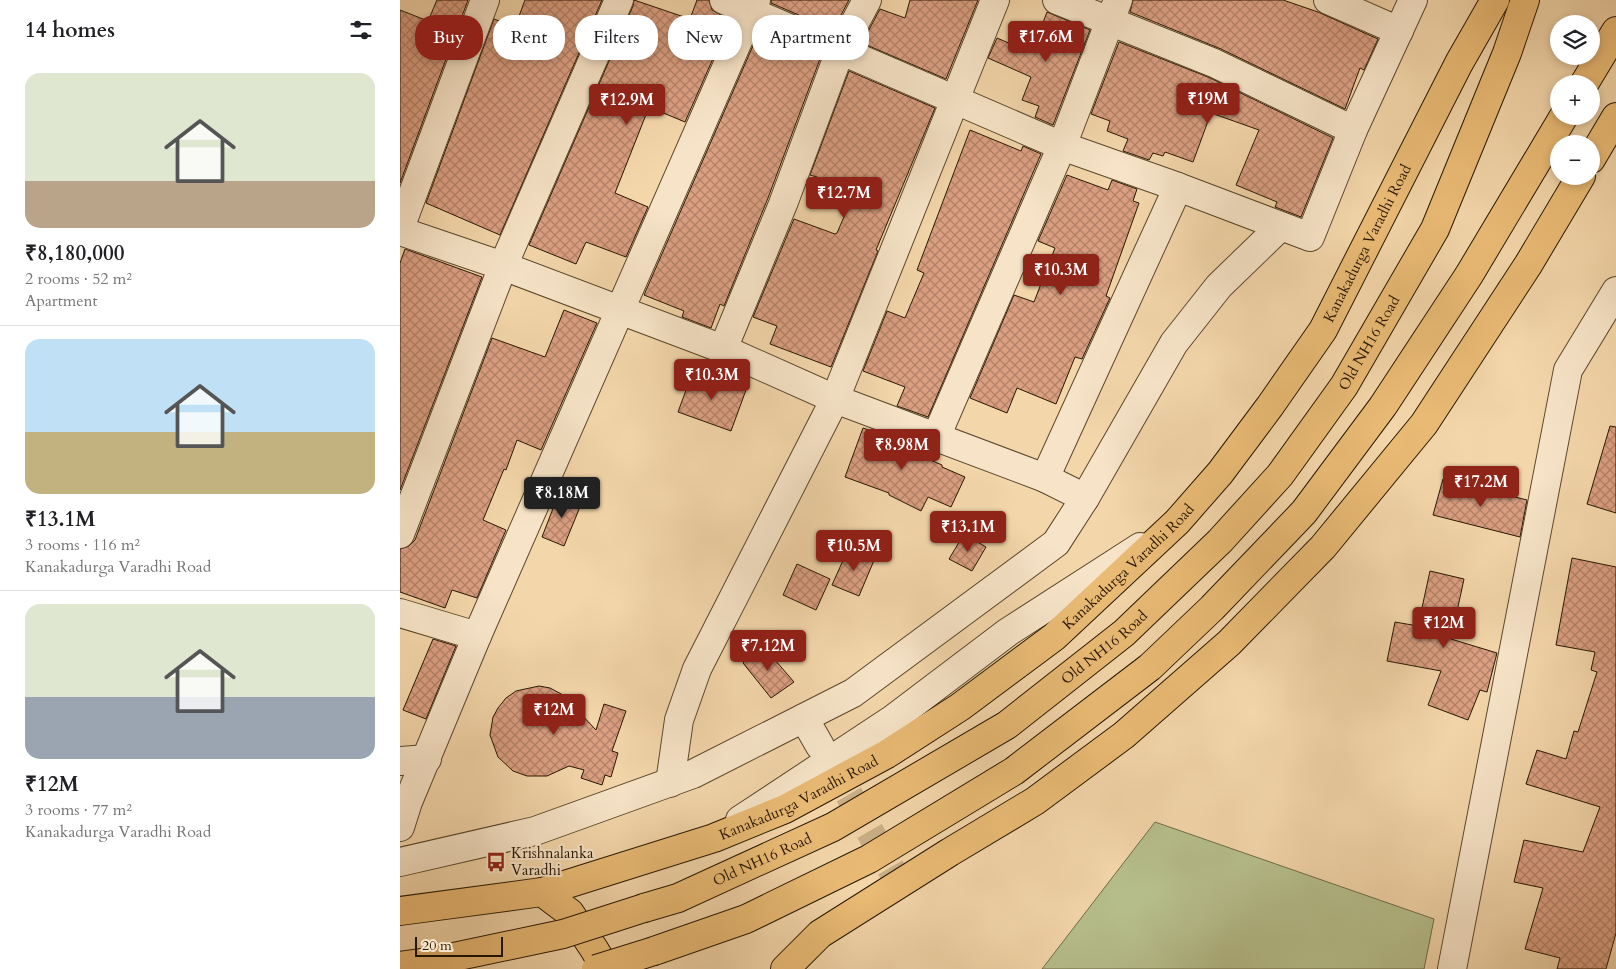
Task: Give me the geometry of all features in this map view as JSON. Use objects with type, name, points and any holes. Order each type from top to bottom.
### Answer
[{"type":"main road","name":"Kanakadurga Varadhi Road","points":[[400,911],[542,892],[714,838],[794,805],[888,754],[960,707],[1054,637],[1177,522],[1220,473],[1323,330],[1459,63],[1495,0]]},
{"type":"main road","name":"Old NH16 Road","points":[[400,966],[435,961],[563,934],[678,898],[833,827],[1008,726],[1124,633],[1220,541],[1280,474],[1344,386],[1435,229],[1507,53],[1525,0]]},
{"type":"main road","points":[[1589,75],[1616,31]]},
{"type":"main road","points":[[1600,144],[1616,117]]},
{"type":"main road","points":[[596,969],[746,919],[869,859],[1014,771],[1150,667],[1212,608],[1304,512],[1394,389],[1469,275],[1559,125]]},
{"type":"main road","points":[[786,969],[820,934],[1035,801],[1124,735],[1229,643],[1323,547],[1424,424],[1528,265],[1576,185]]},
{"type":"main road","points":[[542,892],[570,913],[606,969]]},
{"type":"street","points":[[485,0],[400,229],[723,349],[835,399],[1045,478],[1085,498]]},
{"type":"street","points":[[400,534],[503,266],[619,0]]},
{"type":"street","points":[[724,0],[754,6],[771,15]]},
{"type":"street","points":[[859,15],[867,0]]},
{"type":"street","points":[[670,784],[679,720],[697,669],[835,399],[995,0]]},
{"type":"street","points":[[1057,0],[1113,11],[1214,63],[1353,130]]},
{"type":"street","points":[[1328,0],[1399,31]]},
{"type":"street","points":[[861,60],[1062,146],[1178,187],[1310,238],[1353,130],[1413,0]]},
{"type":"street","points":[[400,827],[413,760],[477,636],[754,6]]},
{"type":"street","points":[[936,437],[1062,146],[1113,11]]},
{"type":"street","points":[[723,349],[783,204],[837,60]]},
{"type":"street","points":[[1045,478],[1178,187]]},
{"type":"street","points":[[400,862],[535,831],[670,784],[853,693],[1056,543],[1085,498],[1174,343],[1219,286],[1280,227]]},
{"type":"street","points":[[1452,969],[1568,370],[1613,302]]},
{"type":"street","points":[[400,613],[477,636]]},
{"type":"street","points":[[804,718],[820,746]]},
{"type":"green space","points":[[1155,822],[1434,919],[1424,969],[1042,969]]},
{"type":"building","points":[[437,0],[468,0],[462,15],[431,15]]},
{"type":"building","points":[[525,0],[602,0],[595,15],[575,15],[576,60],[500,235],[426,203],[479,60],[483,60],[483,49],[493,22],[493,60],[565,60],[565,15],[519,15]]},
{"type":"building","points":[[634,0],[678,15],[668,15],[668,60],[712,60],[685,122],[649,107],[615,193],[648,207],[626,257],[586,242],[576,264],[529,245],[610,60],[658,60],[658,15],[629,15]]},
{"type":"building","points":[[697,0],[709,0],[712,10],[721,15],[691,15]]},
{"type":"building","points":[[771,0],[849,0],[841,15],[799,15],[771,3]]},
{"type":"building","points":[[910,0],[978,0],[946,79],[869,46],[869,30],[880,9],[905,18]]},
{"type":"building","points":[[1133,0],[1283,0],[1318,12],[1378,39],[1364,70],[1360,68],[1345,109],[1221,49],[1130,12]]},
{"type":"building","points":[[400,10],[415,16],[415,60],[446,60],[400,183]]},
{"type":"building","points":[[1047,12],[1090,30],[1053,125],[1035,117],[1039,106],[1022,100],[1031,77],[988,58],[997,38],[1025,50],[1033,31],[1039,33]]},
{"type":"building","points":[[1119,42],[1208,77],[1333,138],[1301,217],[1275,207],[1277,202],[1236,185],[1259,130],[1211,113],[1193,162],[1165,152],[1163,156],[1153,153],[1149,160],[1123,151],[1128,139],[1107,131],[1110,121],[1091,114]]},
{"type":"building","points":[[752,48],[752,60],[820,60],[768,198],[724,306],[720,304],[711,328],[682,317],[684,311],[644,295]]},
{"type":"building","points":[[849,71],[935,108],[876,250],[878,251],[831,367],[770,344],[777,326],[753,317],[794,219],[835,234],[856,189],[810,175]]},
{"type":"building","points":[[970,130],[1021,151],[1023,146],[1041,154],[928,417],[897,406],[905,387],[863,371],[887,311],[905,318],[924,273],[917,270]]},
{"type":"building","points":[[1067,175],[1108,190],[1112,180],[1137,189],[1133,201],[1139,203],[1106,296],[1110,298],[1082,359],[1075,357],[1056,404],[1017,388],[1007,413],[970,398],[1014,295],[1034,302],[1055,248],[1038,241]]},
{"type":"building","points":[[405,249],[482,277],[400,490],[400,263]]},
{"type":"building","points":[[564,310],[597,323],[541,450],[517,440],[506,470],[504,469],[483,520],[506,530],[477,598],[452,590],[445,608],[400,592],[400,549],[409,546],[415,540],[492,338],[545,357]]},
{"type":"building","points":[[693,371],[746,390],[731,431],[678,412]]},
{"type":"building","points":[[1610,426],[1616,427],[1616,513],[1587,504]]},
{"type":"building","points":[[863,428],[922,448],[919,455],[965,477],[951,507],[928,497],[921,511],[889,495],[889,493],[845,477]]},
{"type":"building","points":[[1443,479],[1527,500],[1520,537],[1433,515]]},
{"type":"building","points":[[559,493],[582,502],[564,546],[542,537]]},
{"type":"building","points":[[964,534],[986,547],[972,571],[949,559]]},
{"type":"building","points":[[849,547],[875,558],[859,596],[832,585]]},
{"type":"building","points":[[1572,558],[1616,567],[1616,933],[1606,969],[1557,969],[1560,958],[1525,949],[1543,888],[1514,882],[1524,840],[1583,852],[1600,807],[1526,784],[1537,750],[1566,759],[1574,731],[1578,732],[1597,672],[1591,670],[1595,652],[1556,645]]},
{"type":"building","points":[[797,564],[830,579],[816,610],[783,595]]},
{"type":"building","points":[[1430,571],[1464,579],[1451,639],[1497,653],[1487,692],[1480,690],[1468,720],[1428,705],[1441,671],[1387,661],[1395,622],[1418,626]]},
{"type":"building","points":[[433,639],[456,646],[426,719],[403,710]]},
{"type":"building","points":[[763,646],[794,682],[771,698],[743,663]]},
{"type":"building","points":[[539,686],[550,688],[563,695],[596,730],[604,704],[626,711],[612,751],[618,753],[611,777],[605,775],[602,785],[581,778],[584,770],[569,766],[547,776],[527,776],[513,771],[498,757],[490,735],[493,717],[498,708],[506,698],[516,691]]},
{"type":"tunnel","points":[[828,758],[910,902]]},
{"type":"place","name":"Krishnalanka Varadhi","points":[[496,862]]}]
